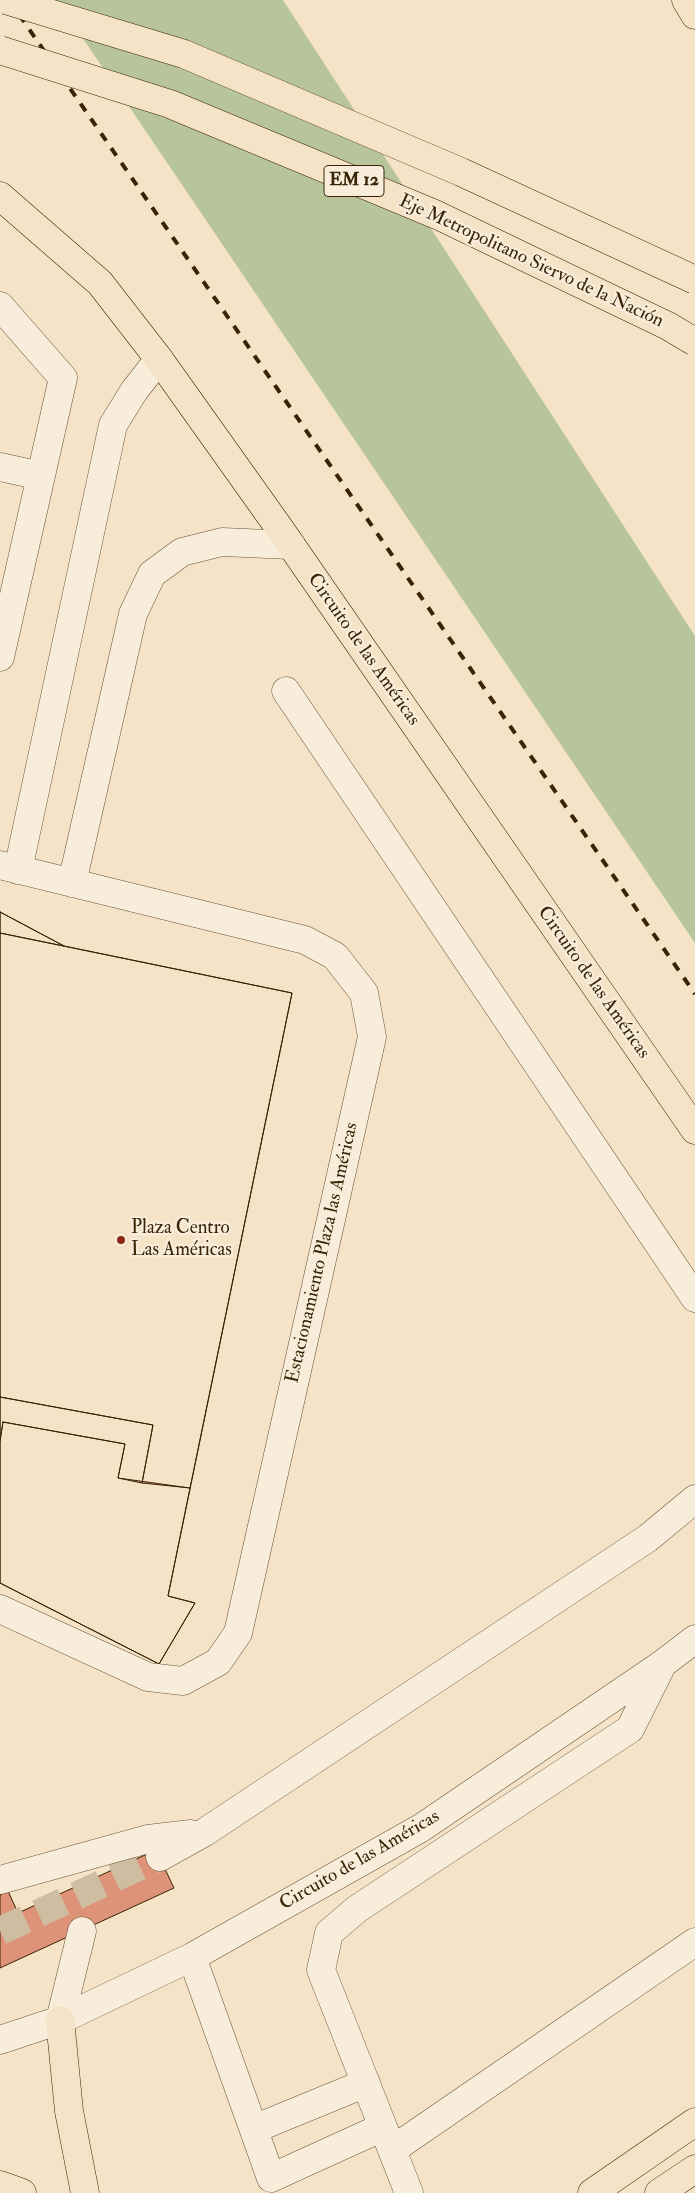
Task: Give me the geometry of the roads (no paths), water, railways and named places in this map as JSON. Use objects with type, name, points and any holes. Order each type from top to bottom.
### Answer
[{"type":"main road","name":"EM 12","points":[[6,0],[184,54],[461,172],[695,280]]},
{"type":"main road","points":[[686,0],[695,16]]},
{"type":"main road","name":"Eje Metropolitano Siervo de la Nación","points":[[0,50],[170,104],[428,212],[668,326],[695,342]]},
{"type":"main road","name":"Circuito de las Américas","points":[[0,196],[100,284],[159,360],[291,545],[695,1130]]},
{"type":"main road","points":[[60,2020],[69,2111],[85,2193]]},
{"type":"main road","points":[[592,2193],[695,2122]]},
{"type":"main road","points":[[659,2193],[695,2169]]},
{"type":"main road","points":[[0,2184],[22,2193]]},
{"type":"street","points":[[0,306],[63,378],[0,657]]},
{"type":"street","points":[[9,867],[113,425],[134,390],[159,360]]},
{"type":"street","points":[[0,467],[41,476]]},
{"type":"street","points":[[72,883],[133,614],[152,574],[182,552],[222,542],[291,545]]},
{"type":"street","points":[[286,691],[695,1298]]},
{"type":"street","name":"Estacionamiento Plaza las Américas","points":[[0,1609],[148,1677],[183,1681],[218,1662],[238,1633],[372,1037],[364,993],[335,956],[306,940],[9,867]]},
{"type":"street","points":[[160,1857],[205,1832],[648,1538],[695,1499]]},
{"type":"street","name":"Circuito de las Américas","points":[[0,2040],[60,2020],[192,1958],[421,1828],[661,1665],[695,1639]]},
{"type":"street","points":[[409,2193],[321,1970],[329,1933],[356,1909],[630,1728],[661,1665]]},
{"type":"street","points":[[0,1880],[148,1839],[205,1832]]},
{"type":"street","points":[[60,2020],[82,1931]]},
{"type":"street","points":[[192,1958],[271,2178],[388,2138],[695,1942]]},
{"type":"street","points":[[254,2129],[366,2083]]},
{"type":"tunnel","points":[[0,1931],[160,1857]]},
{"type":"railway","points":[[9,0],[695,994]]},
{"type":"place","name":"Plaza Centro Las Américas","points":[[121,1240]]}]
